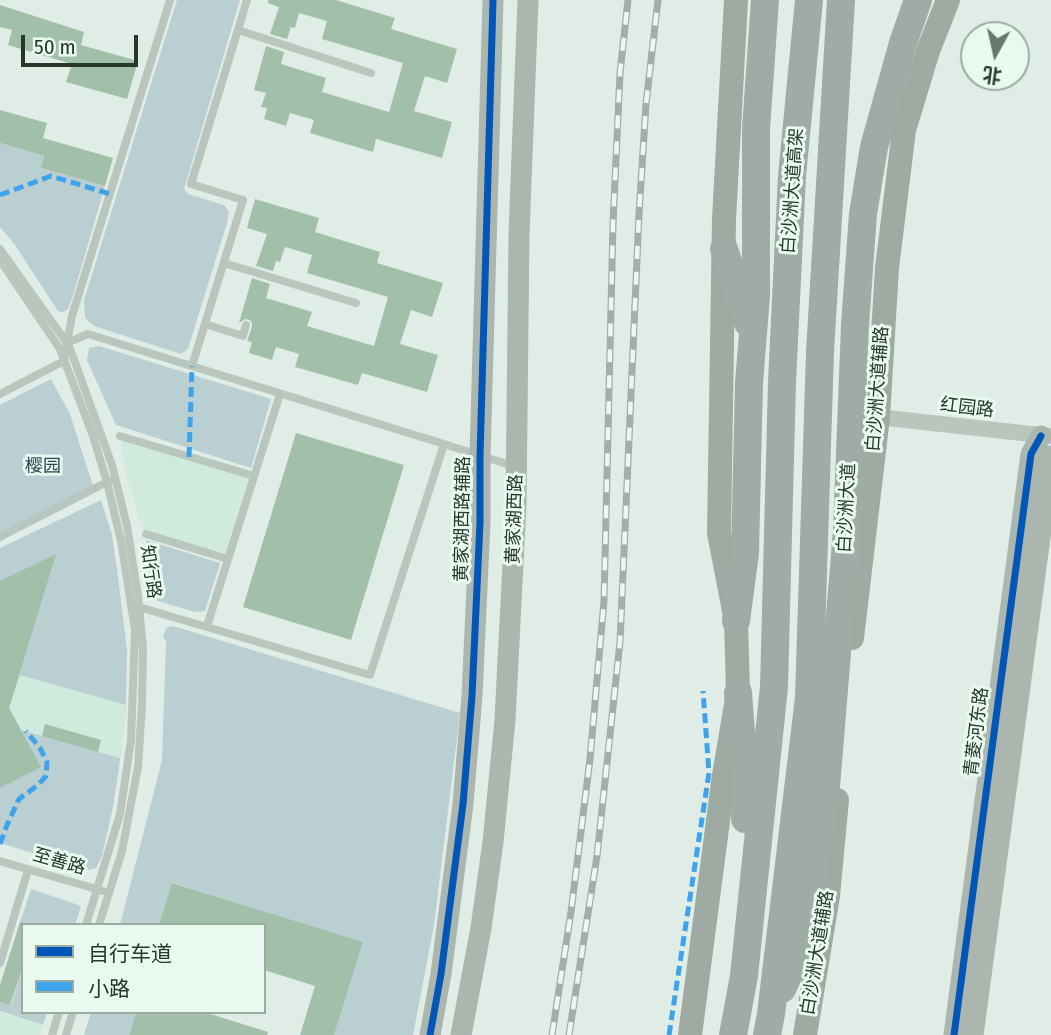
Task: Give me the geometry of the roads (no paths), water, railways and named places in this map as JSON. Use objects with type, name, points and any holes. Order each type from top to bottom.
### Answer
[{"type":"highway","points":[[745,553],[749,383],[756,296],[757,129],[765,0]]},
{"type":"highway","name":"白沙洲大道高架","points":[[782,382],[792,176],[809,0]]},
{"type":"highway","name":"白沙洲大道高架","points":[[820,352],[841,0]]},
{"type":"highway","name":"白沙洲大道","points":[[769,1024],[800,951],[825,799],[847,530],[855,325],[863,214],[874,147],[918,0]]},
{"type":"highway","points":[[723,249],[752,337]]},
{"type":"highway","points":[[820,352],[847,530],[854,612]]},
{"type":"highway","name":"白沙洲大道","points":[[769,1024],[809,698],[820,352]]},
{"type":"highway","points":[[736,621],[766,420],[782,382]]},
{"type":"highway","points":[[733,1035],[744,976],[774,687],[782,382]]},
{"type":"highway","points":[[738,693],[746,794],[742,868],[750,925]]},
{"type":"main road","points":[[690,1035],[722,788],[738,693],[736,621],[719,533],[723,249],[736,0]]},
{"type":"main road","name":"白沙洲大道辅路","points":[[805,1035],[828,896],[854,612],[878,417],[887,268],[904,130],[928,51],[948,0]]},
{"type":"main road","points":[[800,951],[832,856]]},
{"type":"street","name":"黄家湖西路辅路","points":[[430,1035],[441,974],[464,791],[472,696],[480,522],[493,0]]},
{"type":"street","name":"黄家湖西路","points":[[452,1035],[474,897],[498,670],[508,464],[515,0]]},
{"type":"street","name":"黄家湖西路","points":[[461,1035],[481,928],[505,720],[516,505],[519,234],[528,0]]},
{"type":"street","name":"红园路","points":[[878,417],[1049,445]]},
{"type":"street","name":"青菱河东路","points":[[954,1035],[1031,454],[1049,445]]},
{"type":"street","points":[[973,1035],[1049,445]]},
{"type":"lane","points":[[0,394],[64,360],[72,316],[170,0]]},
{"type":"lane","points":[[192,366],[243,200],[191,184],[247,0]]},
{"type":"lane","points":[[238,30],[371,74]]},
{"type":"lane","name":"知行路","points":[[0,249],[67,343],[94,413],[111,480],[143,648],[138,767],[122,851],[100,923]]},
{"type":"lane","name":"知行路","points":[[0,260],[60,349],[111,480]]},
{"type":"lane","points":[[224,263],[356,303]]},
{"type":"lane","points":[[205,324],[243,336],[246,325]]},
{"type":"lane","points":[[67,343],[88,334],[508,464]]},
{"type":"lane","points":[[207,626],[280,394]]},
{"type":"lane","points":[[120,436],[254,477]]},
{"type":"lane","points":[[135,606],[370,675],[444,444]]},
{"type":"lane","points":[[0,537],[111,480]]},
{"type":"lane","points":[[146,534],[228,559]]},
{"type":"lane","name":"知行路","points":[[87,923],[120,814],[131,740],[135,606]]},
{"type":"lane","name":"至善路","points":[[0,861],[109,893]]},
{"type":"lane","points":[[0,963],[28,870]]},
{"type":"lane","points":[[52,1035],[58,1014]]},
{"type":"lane","points":[[66,1035],[72,1014]]},
{"type":"railway","points":[[552,1035],[590,759],[604,601],[613,224],[620,73],[628,0]]},
{"type":"railway","points":[[569,1035],[597,856],[620,642],[639,214],[646,104],[658,0]]},
{"type":"park label","name":"樱园","points":[[43,467]]}]
